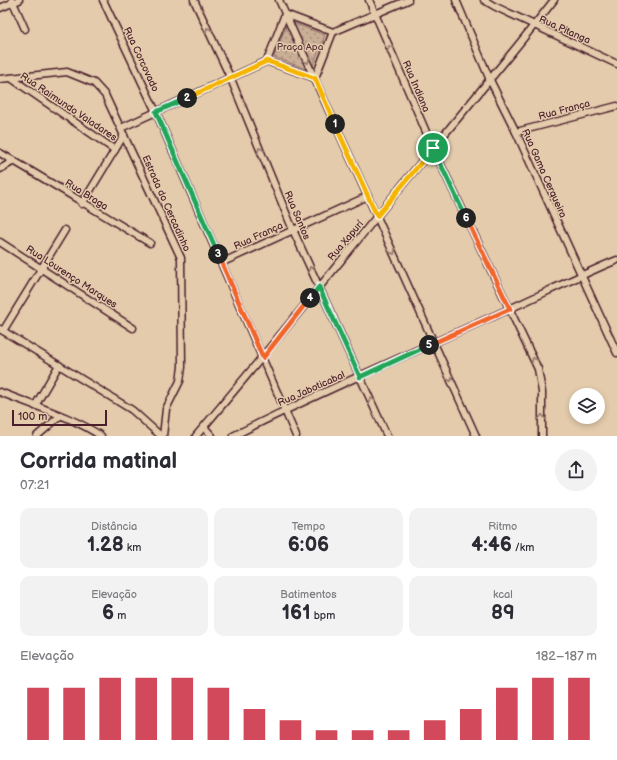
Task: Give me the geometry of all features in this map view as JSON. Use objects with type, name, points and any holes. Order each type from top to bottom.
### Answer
[{"type":"street","name":"Rua Corcovado","points":[[103,0],[156,112],[296,436]]},
{"type":"street","name":"Rua Santos","points":[[194,0],[231,79],[293,230],[386,436]]},
{"type":"street","points":[[279,0],[433,344],[476,436]]},
{"type":"street","name":"Rua Indiana","points":[[369,0],[433,148],[538,368],[542,392],[542,436]]},
{"type":"street","points":[[285,14],[333,32],[408,0]]},
{"type":"street","name":"Rua Gama Cerqueira","points":[[456,0],[490,80],[516,132],[580,275],[617,353]]},
{"type":"street","name":"Rua Pitanga","points":[[484,0],[534,26],[617,64]]},
{"type":"street","name":"Rua Xapurí","points":[[196,436],[263,358],[319,287],[554,0]]},
{"type":"street","points":[[0,8],[15,1],[25,29]]},
{"type":"street","points":[[121,128],[231,79],[267,61],[285,14]]},
{"type":"street","points":[[315,78],[333,32]]},
{"type":"street","points":[[267,61],[315,78]]},
{"type":"street","name":"Estrada do Cercadinho","points":[[0,78],[67,72],[78,75],[94,83],[105,95],[181,258],[182,367],[180,381],[166,409],[162,436]]},
{"type":"street","name":"Rua Raimundo Valadares","points":[[11,78],[115,150]]},
{"type":"street","name":"Rua França","points":[[516,132],[617,106]]},
{"type":"street","points":[[82,204],[124,135]]},
{"type":"street","name":"Rua Braga","points":[[0,153],[82,204],[150,243]]},
{"type":"street","points":[[0,169],[14,161]]},
{"type":"street","name":"Rua França","points":[[221,263],[368,196]]},
{"type":"street","points":[[65,230],[1,330],[132,410],[162,436]]},
{"type":"street","name":"Rua Lourenço Marques","points":[[0,242],[133,328]]},
{"type":"street","name":"Rua Jaboticabal","points":[[233,436],[284,410],[510,309],[580,275],[617,260]]},
{"type":"street","points":[[35,406],[59,365]]},
{"type":"street","points":[[0,392],[60,416],[92,430],[101,436]]},
{"type":"street","points":[[37,436],[60,416]]},
{"type":"street","points":[[204,427],[212,436]]},
{"type":"green space","name":"Praça Apa","points":[[288,21],[325,35],[311,71],[274,57]]},
{"type":"route","points":[[267,61],[315,78],[377,216],[433,148],[510,309],[360,377],[319,287],[263,358],[156,112],[231,79],[267,61]]}]
